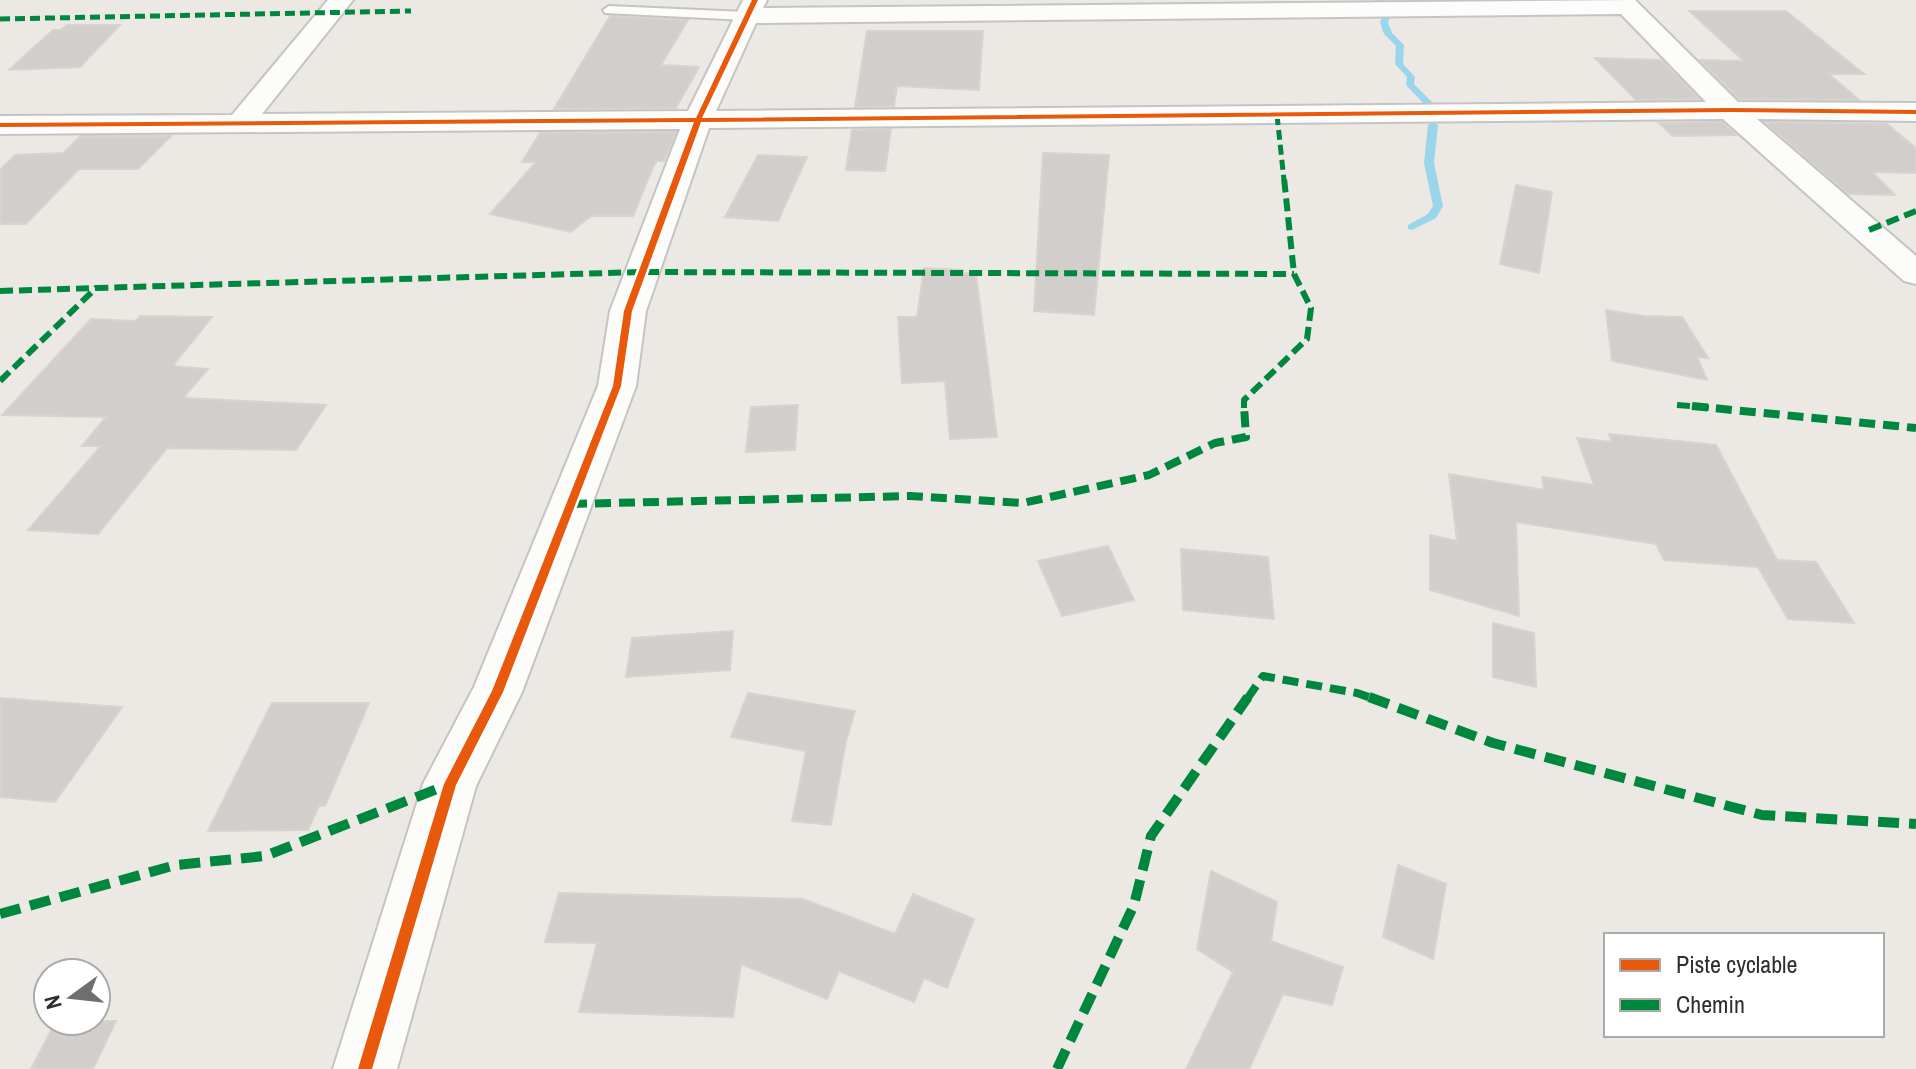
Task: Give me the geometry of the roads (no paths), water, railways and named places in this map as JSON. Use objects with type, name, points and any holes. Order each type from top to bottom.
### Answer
[{"type":"street","points":[[240,123],[341,0]]},
{"type":"street","points":[[365,1069],[450,784],[497,692],[617,386],[628,311],[698,120],[750,8],[1624,4],[1730,110],[1916,274]]},
{"type":"street","points":[[0,125],[1730,110],[1916,112]]},
{"type":"lane","points":[[609,10],[750,8]]},
{"type":"waterway","points":[[1378,0],[1386,17],[1384,22],[1388,34],[1400,45],[1399,64],[1411,77],[1410,85],[1430,105]]},
{"type":"waterway","points":[[1412,227],[1432,216],[1438,206],[1429,163],[1433,125]]}]
